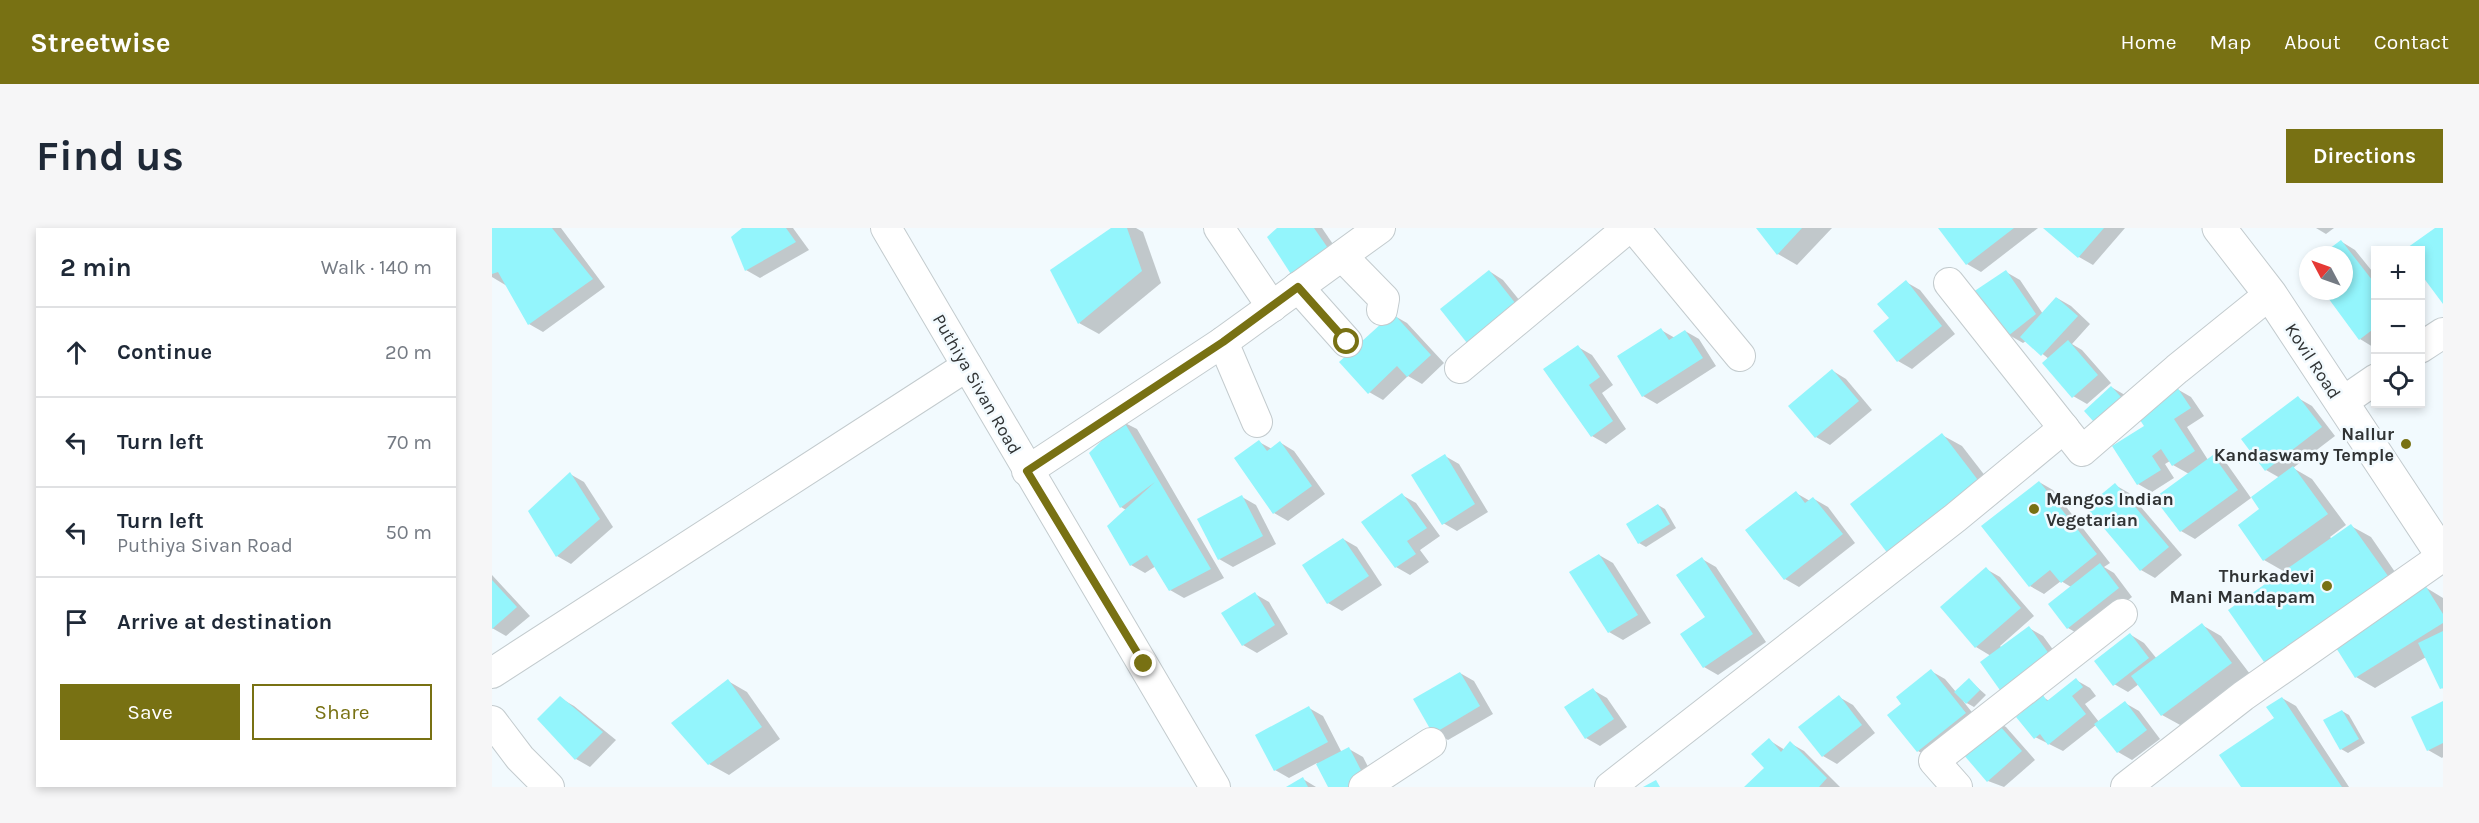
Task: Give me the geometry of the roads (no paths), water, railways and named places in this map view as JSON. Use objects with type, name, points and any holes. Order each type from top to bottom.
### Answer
[{"type":"street","name":"Puthiya Sivan Road","points":[[886,228],[1027,471],[1132,642],[1215,787]]},
{"type":"street","points":[[1219,228],[1272,306]]},
{"type":"street","points":[[1027,471],[1223,342],[1380,228]]},
{"type":"street","points":[[1460,368],[1628,228]]},
{"type":"street","points":[[1634,228],[1740,356]]},
{"type":"street","name":"Kovil Road","points":[[2219,228],[2270,294],[2443,556]]},
{"type":"street","points":[[1342,255],[1384,299],[1382,310]]},
{"type":"street","points":[[1949,283],[2082,451],[2177,369],[2270,294]]},
{"type":"street","points":[[1298,287],[1347,342]]},
{"type":"street","points":[[2425,345],[2443,333]]},
{"type":"street","points":[[1223,342],[1257,422]]},
{"type":"street","points":[[492,673],[967,366]]},
{"type":"street","points":[[2341,403],[2371,382]]},
{"type":"street","points":[[1610,787],[1955,518],[2064,429]]},
{"type":"street","points":[[2126,787],[2243,696],[2443,556]]},
{"type":"street","points":[[1957,787],[1934,761],[2122,614]]},
{"type":"street","points":[[492,721],[520,758],[549,787]]},
{"type":"street","points":[[1364,787],[1431,743]]},
{"type":"place","name":"Nallur Kandaswamy Temple","points":[[2406,444]]},
{"type":"place","name":"Mangos Indian Vegetarian","points":[[2034,509]]},
{"type":"place","name":"Thurkadevi Mani Mandapam","points":[[2327,586]]}]
